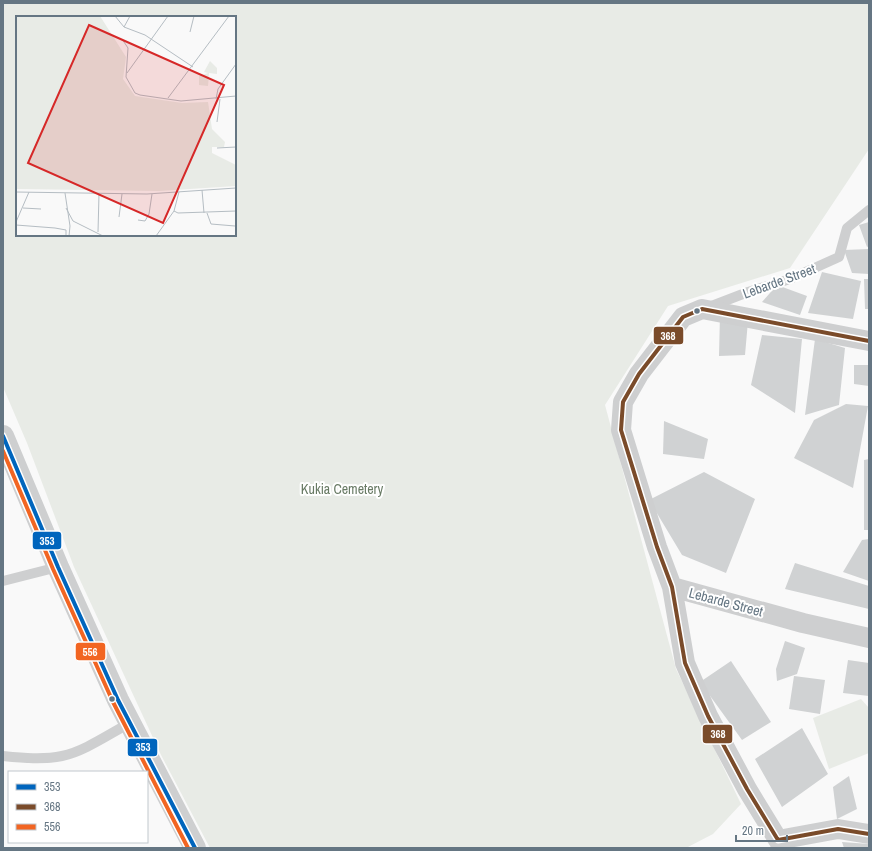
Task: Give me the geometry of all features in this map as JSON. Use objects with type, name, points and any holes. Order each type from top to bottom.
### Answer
[{"type":"street","points":[[702,309],[869,342]]},
{"type":"street","name":"Lebarde Street","points":[[702,309],[683,317],[639,374],[623,402],[621,430],[657,547],[672,587],[803,623],[869,638]]},
{"type":"street","points":[[5,445],[118,700],[195,848]]},
{"type":"street","points":[[672,587],[685,663],[708,716],[747,788],[780,844],[838,829],[869,834]]},
{"type":"lane","name":"Lebarde Street","points":[[702,309],[748,292],[790,279],[839,257],[847,228],[869,210]]},
{"type":"lane","points":[[3,581],[58,567]]},
{"type":"lane","points":[[3,756],[44,758],[63,756],[79,751],[130,723]]},
{"type":"green space","name":"Kukia Cemetery","points":[[3,3],[869,3],[869,149],[790,268],[668,306],[605,405],[676,669],[741,804],[713,834],[686,848],[210,848],[161,755],[74,567],[27,443],[3,387]]},
{"type":"green space","points":[[861,699],[869,708],[869,753],[829,769],[813,718]]},
{"type":"building","points":[[869,222],[869,246],[867,247],[859,225]]},
{"type":"building","points":[[869,249],[869,274],[852,273],[844,250]]},
{"type":"building","points":[[822,272],[861,281],[853,319],[808,313]]},
{"type":"building","points":[[864,279],[869,279],[869,309],[865,309]]},
{"type":"building","points":[[777,285],[807,296],[800,315],[762,302]]},
{"type":"building","points":[[720,314],[748,321],[745,355],[719,356]]},
{"type":"building","points":[[762,335],[802,339],[795,413],[751,385]]},
{"type":"building","points":[[815,339],[845,348],[839,405],[805,415]]},
{"type":"building","points":[[854,365],[869,365],[869,386],[854,384]]},
{"type":"building","points":[[846,404],[868,406],[853,488],[794,458],[814,420]]},
{"type":"building","points":[[664,421],[708,439],[704,459],[663,454]]},
{"type":"building","points":[[869,459],[869,530],[864,530],[864,460]]},
{"type":"building","points":[[704,472],[755,499],[726,573],[682,555],[649,500]]},
{"type":"building","points":[[869,539],[869,581],[843,572],[862,540]]},
{"type":"building","points":[[795,563],[869,586],[869,609],[785,589]]},
{"type":"building","points":[[785,641],[805,648],[797,674],[777,681],[776,669]]},
{"type":"building","points":[[848,660],[869,663],[869,696],[843,693]]},
{"type":"building","points":[[731,661],[771,722],[742,740],[700,682]]},
{"type":"building","points":[[794,676],[825,680],[820,714],[789,709]]},
{"type":"building","points":[[802,728],[828,774],[782,807],[755,759]]},
{"type":"building","points":[[849,776],[857,809],[837,819],[833,787]]},
{"type":"building","points":[[842,842],[869,844],[869,848],[844,848]]},
{"type":"transit line","name":"368","points":[[869,341],[702,309],[683,317],[639,374],[623,402],[621,430],[657,547],[672,587],[685,663],[708,716],[747,789],[778,840],[838,829],[869,834]]},
{"type":"transit line","name":"353","points":[[3,436],[58,567],[118,700],[195,848]]},
{"type":"transit line","name":"556","points":[[3,451],[53,569],[113,702],[188,848]]}]
